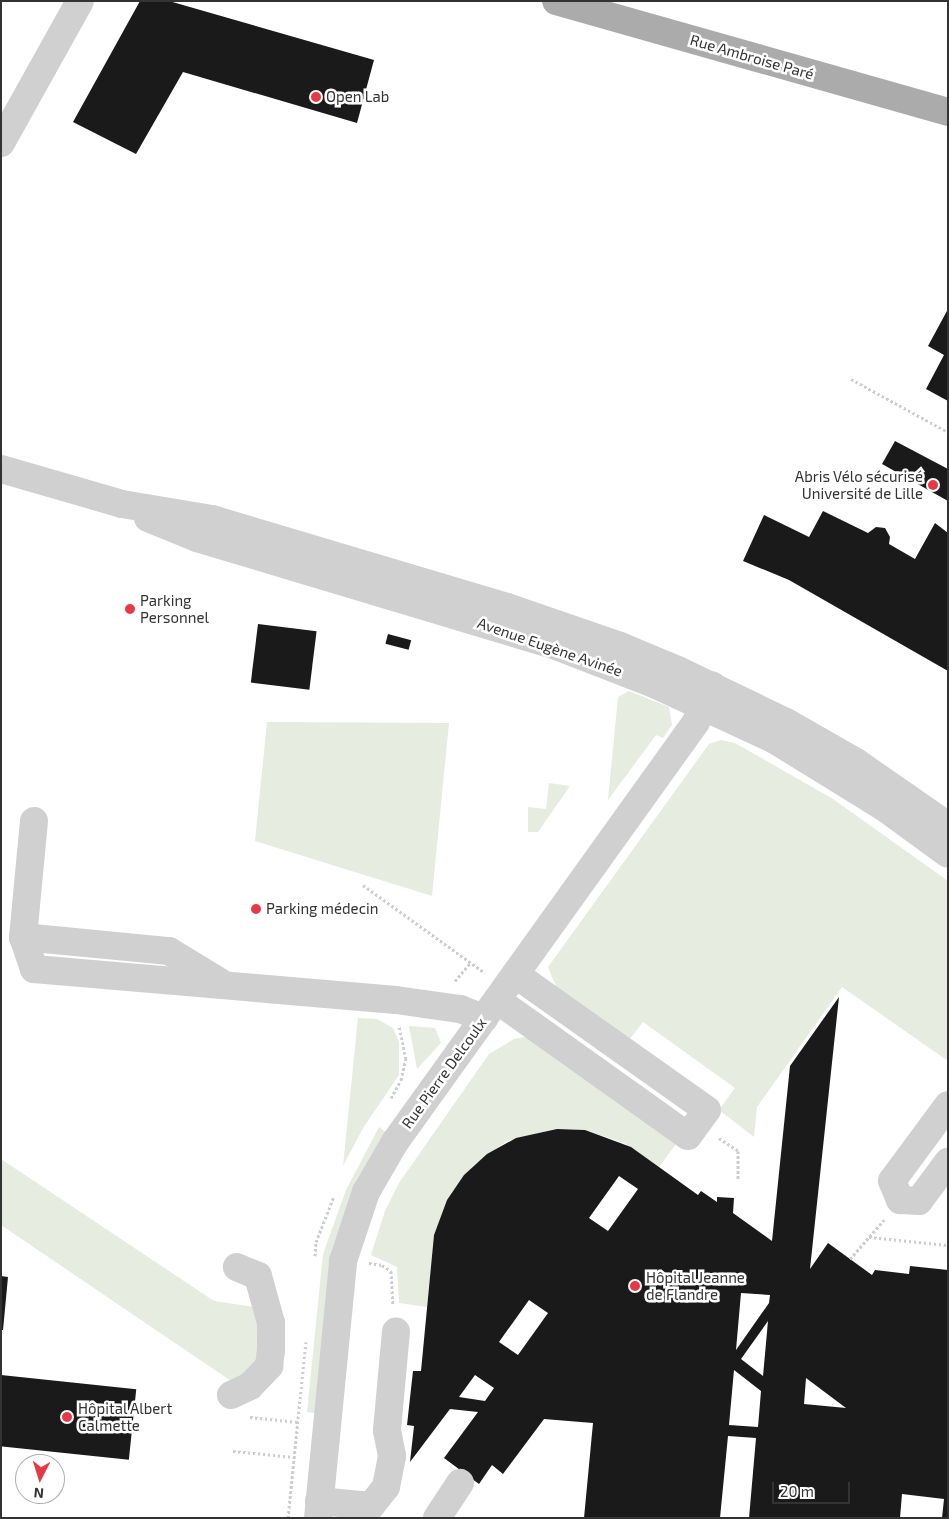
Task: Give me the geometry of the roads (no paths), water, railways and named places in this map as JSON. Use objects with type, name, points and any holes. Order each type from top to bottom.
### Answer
[{"type":"main road","name":"Rue Ambroise Paré","points":[[556,1],[948,112]]},
{"type":"street","points":[[1,143],[80,1]]},
{"type":"street","name":"Avenue Eugène Avinée","points":[[1,469],[122,504],[197,538],[708,695],[833,748],[948,826]]},
{"type":"street","name":"Avenue Eugène Avinée","points":[[708,695],[775,740],[832,774],[948,854]]},
{"type":"street","name":"Rue Pierre Delcoulx","points":[[318,1509],[343,1261],[359,1207],[374,1176],[490,1009],[696,722],[708,695]]},
{"type":"street","points":[[34,821],[23,937],[34,969],[415,1002],[460,1009],[490,1009],[688,1136],[707,1110],[515,974]]},
{"type":"street","points":[[23,937],[169,952],[226,986]]},
{"type":"street","points":[[948,1105],[892,1181],[900,1200],[919,1201],[948,1162]]},
{"type":"street","points":[[231,1395],[250,1386],[269,1366],[271,1350],[271,1323],[258,1276],[237,1268]]},
{"type":"street","points":[[318,1509],[380,1512],[392,1456],[386,1430],[396,1330]]},
{"type":"street","points":[[437,1518],[460,1483]]},
{"type":"place","name":"Open Lab","points":[[316,97]]},
{"type":"place","name":"Abris Vélo sécurisé Université de Lille","points":[[933,485]]},
{"type":"place","name":"Parking Personnel","points":[[130,609]]},
{"type":"place","name":"Parking médecin","points":[[256,909]]},
{"type":"place","name":"Hôpital Jeanne de Flandre","points":[[635,1286]]},
{"type":"place","name":"Hôpital Albert Calmette","points":[[67,1417]]}]
